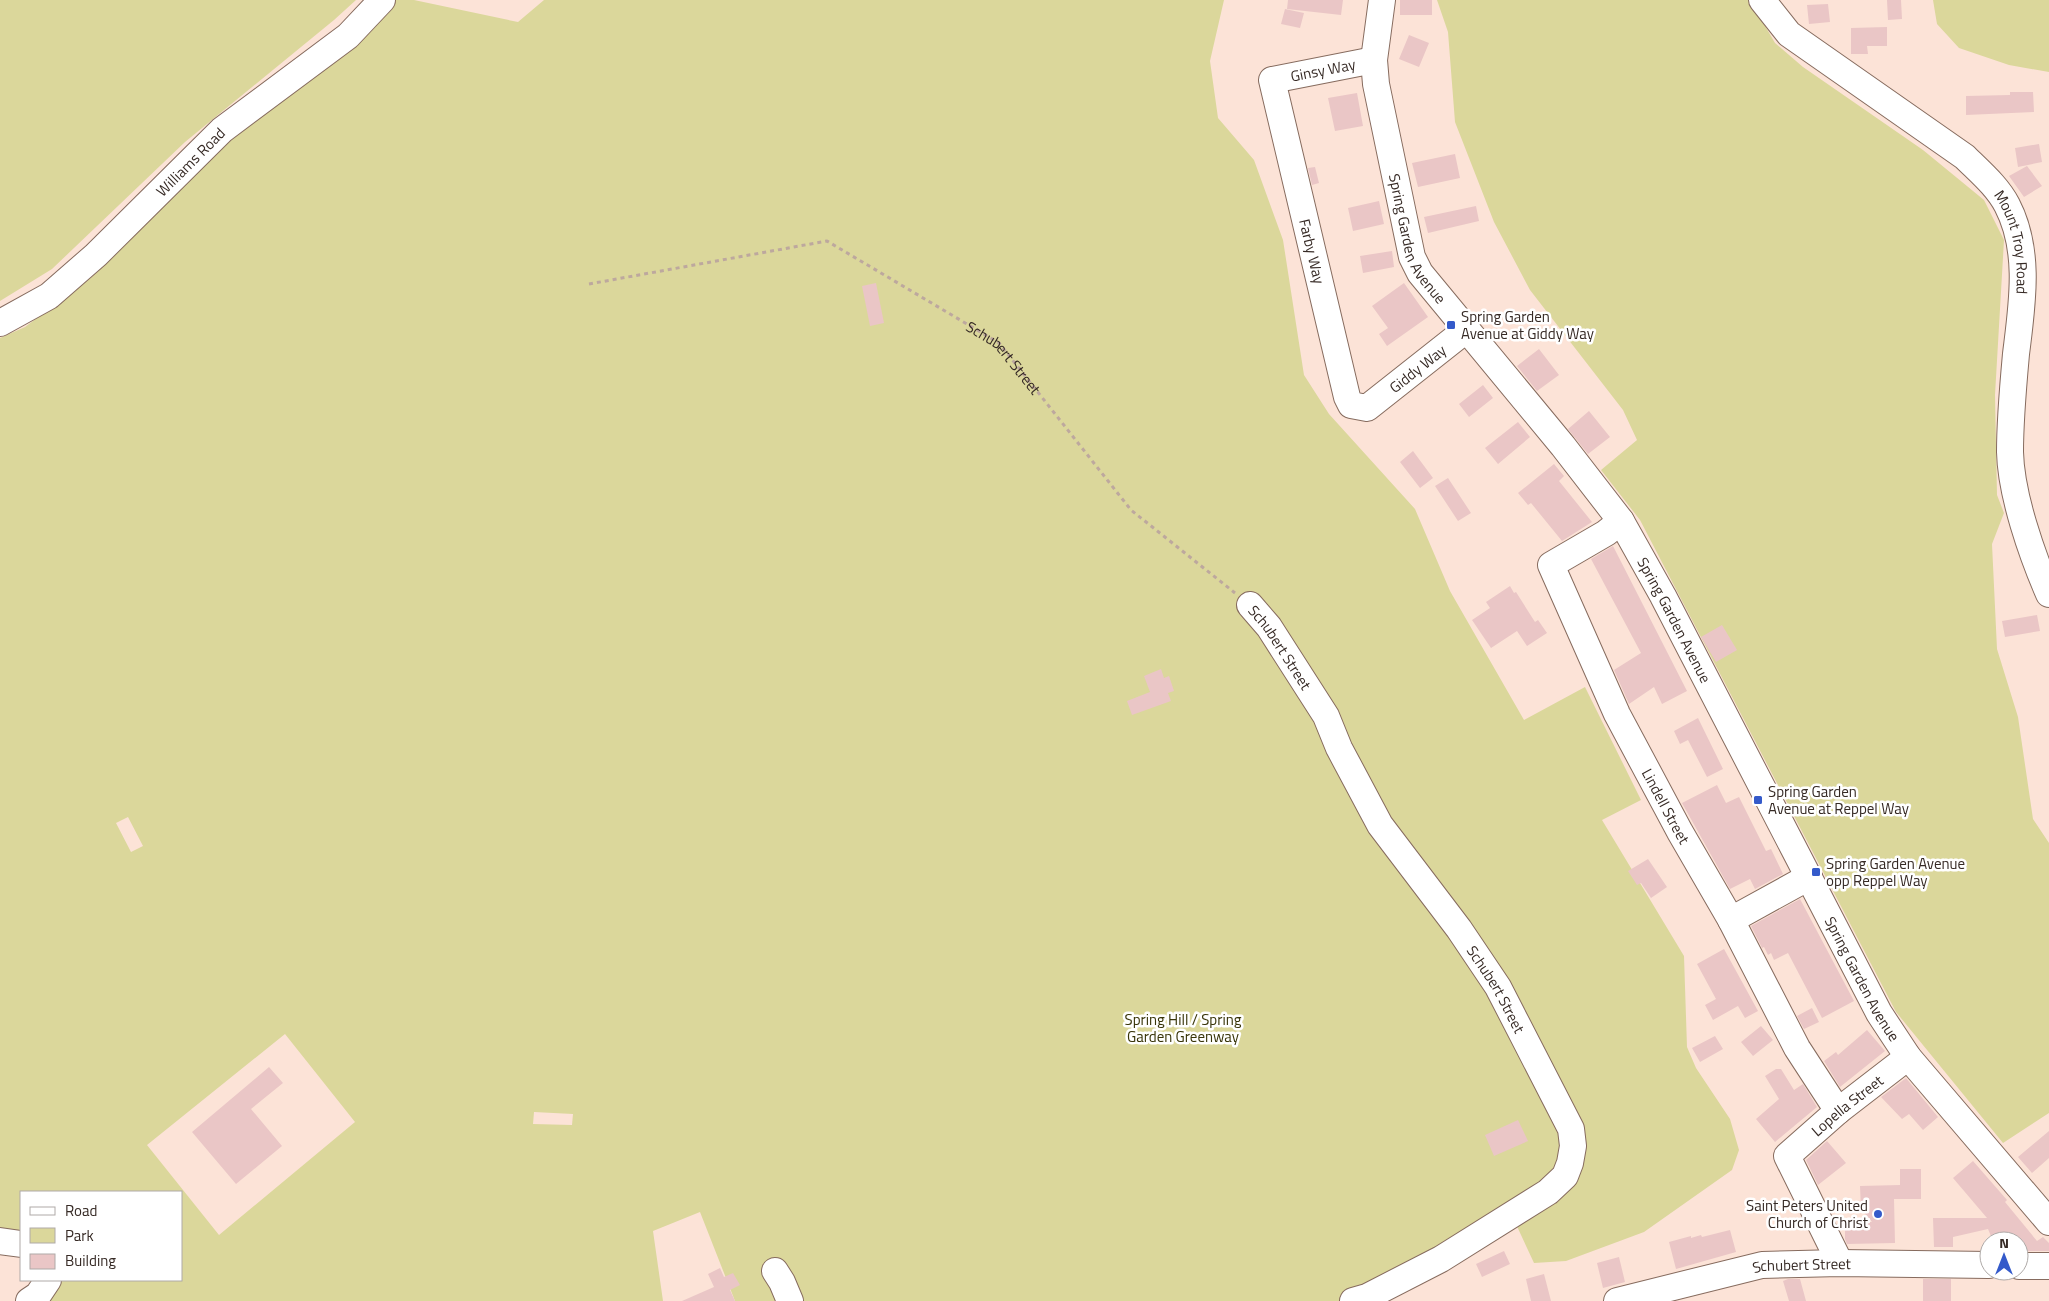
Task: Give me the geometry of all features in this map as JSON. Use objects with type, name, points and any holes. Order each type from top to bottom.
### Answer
[{"type":"street","name":"Williams Road","points":[[0,323],[48,296],[96,255],[222,130],[348,36],[382,0]]},
{"type":"street","name":"Spring Garden Avenue","points":[[1382,0],[1374,60],[1376,84],[1383,127],[1412,257],[1420,272],[1563,446],[1621,522],[1663,596],[1879,1013],[1908,1057],[2048,1220]]},
{"type":"street","name":"Mount Troy Road","points":[[1762,0],[1789,34],[1965,157],[1990,181],[2007,204],[2019,233],[2022,258],[2022,300],[2011,400],[2010,454],[2014,487],[2024,523],[2040,574],[2049,594]]},
{"type":"street","name":"Ginsy Way","points":[[1272,80],[1374,60]]},
{"type":"street","name":"Farby Way","points":[[1272,80],[1347,396],[1351,406],[1367,408]]},
{"type":"street","name":"Giddy Way","points":[[1367,408],[1467,329]]},
{"type":"street","name":"Lindell Street","points":[[1621,522],[1606,533],[1551,565],[1617,714],[1680,832],[1731,920],[1797,1048],[1838,1111]]},
{"type":"street","name":"Schubert Street","points":[[1250,605],[1269,626],[1326,716],[1339,748],[1380,825],[1459,929],[1498,987],[1571,1129],[1573,1146],[1570,1163],[1565,1176],[1548,1192],[1441,1259],[1367,1297],[1353,1301]]},
{"type":"street","points":[[1731,920],[1809,877]]},
{"type":"street","name":"Lopella Street","points":[[1840,1263],[1787,1156],[1838,1111],[1908,1057]]},
{"type":"street","points":[[0,1241],[20,1244]]},
{"type":"street","name":"Schubert Street","points":[[1617,1301],[1762,1266],[1840,1263],[1979,1265]]},
{"type":"street","points":[[2029,1266],[2049,1266]]},
{"type":"street","points":[[775,1271],[790,1301]]},
{"type":"street","points":[[29,1301],[38,1295],[47,1281]]},
{"type":"path","name":"Schubert Street","points":[[589,284],[827,241],[1000,343],[1131,510],[1250,605]]},
{"type":"green space","points":[[0,0],[356,0],[185,142],[52,269],[0,301]]},
{"type":"green space","name":"Spring Hill / Spring Garden Greenway","points":[[396,0],[414,0],[518,22],[544,0],[1224,0],[1210,61],[1218,118],[1254,160],[1283,240],[1304,375],[1329,414],[1415,509],[1450,591],[1524,720],[1585,687],[1641,800],[1602,820],[1684,956],[1687,1047],[1696,1068],[1730,1119],[1739,1150],[1732,1170],[1644,1232],[1566,1261],[1534,1263],[1515,1222],[1367,1301],[735,1301],[700,1212],[653,1231],[663,1301],[43,1301],[58,1281],[182,1281],[182,1191],[20,1191],[20,1236],[0,1232],[0,338],[25,327],[93,276],[201,164],[360,36]],"holes":[[[128,817],[143,846],[131,852],[116,823]],[[285,1034],[355,1122],[219,1235],[147,1145]],[[534,1112],[573,1114],[572,1125],[533,1124]]]},
{"type":"green space","points":[[1437,0],[1750,0],[1775,43],[1803,67],[1923,150],[1984,200],[2004,240],[1995,395],[1997,495],[2004,513],[1992,544],[1997,649],[2018,717],[2033,819],[2049,843],[2049,1113],[2003,1143],[1896,1012],[1640,520],[1601,470],[1637,440],[1623,410],[1530,290],[1494,222],[1455,122],[1448,32]]},
{"type":"green space","points":[[1933,0],[2049,0],[2049,72],[2009,65],[1959,48],[1937,24]]},
{"type":"building","points":[[1288,0],[1343,0],[1341,15],[1287,9]]},
{"type":"building","points":[[1400,0],[1432,0],[1432,15],[1400,15]]},
{"type":"building","points":[[1887,0],[1901,0],[1902,19],[1888,20]]},
{"type":"building","points":[[1828,4],[1830,22],[1809,24],[1807,5]]},
{"type":"building","points":[[1285,9],[1304,13],[1300,28],[1281,24]]},
{"type":"building","points":[[1887,27],[1887,46],[1867,46],[1868,54],[1851,54],[1851,28]]},
{"type":"building","points":[[1409,35],[1429,43],[1419,67],[1399,59]]},
{"type":"building","points":[[2010,92],[2033,92],[2034,112],[1966,115],[1966,96],[2010,95]]},
{"type":"building","points":[[1357,93],[1363,126],[1335,131],[1328,98]]},
{"type":"building","points":[[2039,144],[2042,162],[2018,167],[2015,148]]},
{"type":"building","points":[[1455,154],[1460,178],[1418,187],[1412,163]]},
{"type":"building","points":[[2027,166],[2042,186],[2024,197],[2009,176]]},
{"type":"building","points":[[1315,167],[1319,183],[1312,185],[1308,168]]},
{"type":"building","points":[[1379,201],[1384,224],[1353,231],[1348,208]]},
{"type":"building","points":[[1476,206],[1479,221],[1428,233],[1424,217]]},
{"type":"building","points":[[1392,251],[1394,267],[1363,273],[1360,256]]},
{"type":"building","points":[[876,283],[884,323],[870,326],[862,286]]},
{"type":"building","points":[[1404,283],[1428,317],[1387,346],[1379,334],[1388,328],[1372,306]]},
{"type":"building","points":[[1539,349],[1559,375],[1537,391],[1517,366]]},
{"type":"building","points":[[1483,385],[1493,398],[1469,417],[1459,404]]},
{"type":"building","points":[[1589,411],[1610,437],[1588,454],[1568,429]]},
{"type":"building","points":[[1518,422],[1530,437],[1498,464],[1485,448]]},
{"type":"building","points":[[1413,451],[1433,478],[1420,488],[1400,462]]},
{"type":"building","points":[[1554,464],[1564,476],[1559,481],[1592,522],[1562,541],[1531,503],[1528,505],[1518,493]]},
{"type":"building","points":[[1448,478],[1471,513],[1458,521],[1435,486]]},
{"type":"building","points":[[1613,546],[1687,691],[1662,704],[1654,687],[1629,704],[1614,670],[1641,653],[1591,559]]},
{"type":"building","points":[[1510,586],[1514,593],[1516,592],[1535,622],[1538,620],[1547,633],[1527,646],[1517,631],[1491,648],[1472,620],[1490,608],[1486,602]]},
{"type":"building","points":[[2037,615],[2040,631],[2005,637],[2002,621]]},
{"type":"building","points":[[1722,625],[1737,650],[1716,662],[1701,637]]},
{"type":"building","points":[[1161,669],[1164,678],[1169,676],[1174,691],[1168,693],[1171,701],[1132,715],[1127,701],[1150,692],[1144,676]]},
{"type":"building","points":[[1698,718],[1723,769],[1707,777],[1688,740],[1680,744],[1674,731]]},
{"type":"building","points":[[1717,785],[1726,803],[1739,797],[1766,851],[1771,849],[1783,874],[1755,889],[1750,879],[1730,889],[1682,803]]},
{"type":"building","points":[[1648,859],[1667,887],[1651,898],[1641,883],[1637,885],[1628,871]]},
{"type":"building","points":[[1800,899],[1854,1001],[1822,1018],[1788,953],[1774,960],[1771,953],[1768,955],[1764,947],[1762,948],[1751,926]]},
{"type":"building","points":[[1724,949],[1758,1011],[1745,1018],[1738,1006],[1713,1020],[1705,1005],[1716,999],[1697,964]]},
{"type":"building","points":[[1812,1008],[1819,1022],[1804,1029],[1797,1016]]},
{"type":"building","points":[[1761,1026],[1773,1040],[1753,1056],[1741,1042]]},
{"type":"building","points":[[1867,1030],[1885,1051],[1840,1087],[1824,1061],[1836,1052],[1838,1055]]},
{"type":"building","points":[[1715,1036],[1723,1049],[1700,1062],[1692,1048]]},
{"type":"building","points":[[269,1067],[283,1083],[251,1109],[282,1146],[236,1184],[192,1132]]},
{"type":"building","points":[[1776,1069],[1781,1069],[1794,1090],[1803,1084],[1817,1107],[1775,1142],[1756,1119],[1779,1099],[1765,1076]]},
{"type":"building","points":[[1906,1078],[1938,1117],[1923,1130],[1909,1114],[1902,1119],[1881,1097]]},
{"type":"building","points":[[1518,1120],[1528,1141],[1494,1156],[1485,1135]]},
{"type":"building","points":[[2049,1131],[2049,1158],[2032,1173],[2018,1157]]},
{"type":"building","points":[[1827,1141],[1846,1163],[1818,1185],[1806,1160]]},
{"type":"building","points":[[1973,1161],[2007,1200],[2005,1202],[2029,1231],[1989,1231],[1988,1229],[1953,1237],[1953,1247],[1934,1247],[1933,1218],[1987,1218],[1953,1178]]},
{"type":"building","name":"Saint Peters United Church of Christ","points":[[1900,1169],[1921,1169],[1921,1199],[1894,1199],[1895,1243],[1847,1244],[1845,1239],[1845,1222],[1872,1222],[1861,1209],[1860,1186],[1900,1185]]},
{"type":"building","points":[[1730,1230],[1736,1252],[1676,1269],[1669,1242],[1691,1236],[1691,1238],[1701,1235],[1702,1237]]},
{"type":"building","points":[[2029,1231],[2037,1241],[2043,1237],[2049,1243],[2049,1251],[2029,1251]]},
{"type":"building","points":[[1504,1251],[1510,1264],[1482,1277],[1476,1264]]},
{"type":"building","points":[[1619,1257],[1625,1282],[1603,1288],[1597,1263]]},
{"type":"building","points":[[720,1268],[724,1277],[733,1273],[740,1285],[730,1290],[735,1301],[682,1301],[714,1287],[708,1274]]},
{"type":"building","points":[[1544,1274],[1551,1301],[1531,1301],[1526,1279]]},
{"type":"building","points":[[1800,1279],[1806,1301],[1789,1301],[1783,1281]]},
{"type":"building","points":[[1923,1279],[1951,1279],[1951,1301],[1923,1301]]},
{"type":"place","name":"Spring Garden Avenue at Giddy Way","points":[[1451,325]]},
{"type":"place","name":"Spring Garden Avenue at Reppel Way","points":[[1758,800]]},
{"type":"place","name":"Spring Garden Avenue opp Reppel Way","points":[[1816,872]]},
{"type":"place","name":"Saint Peters United Church of Christ","points":[[1878,1214]]}]
